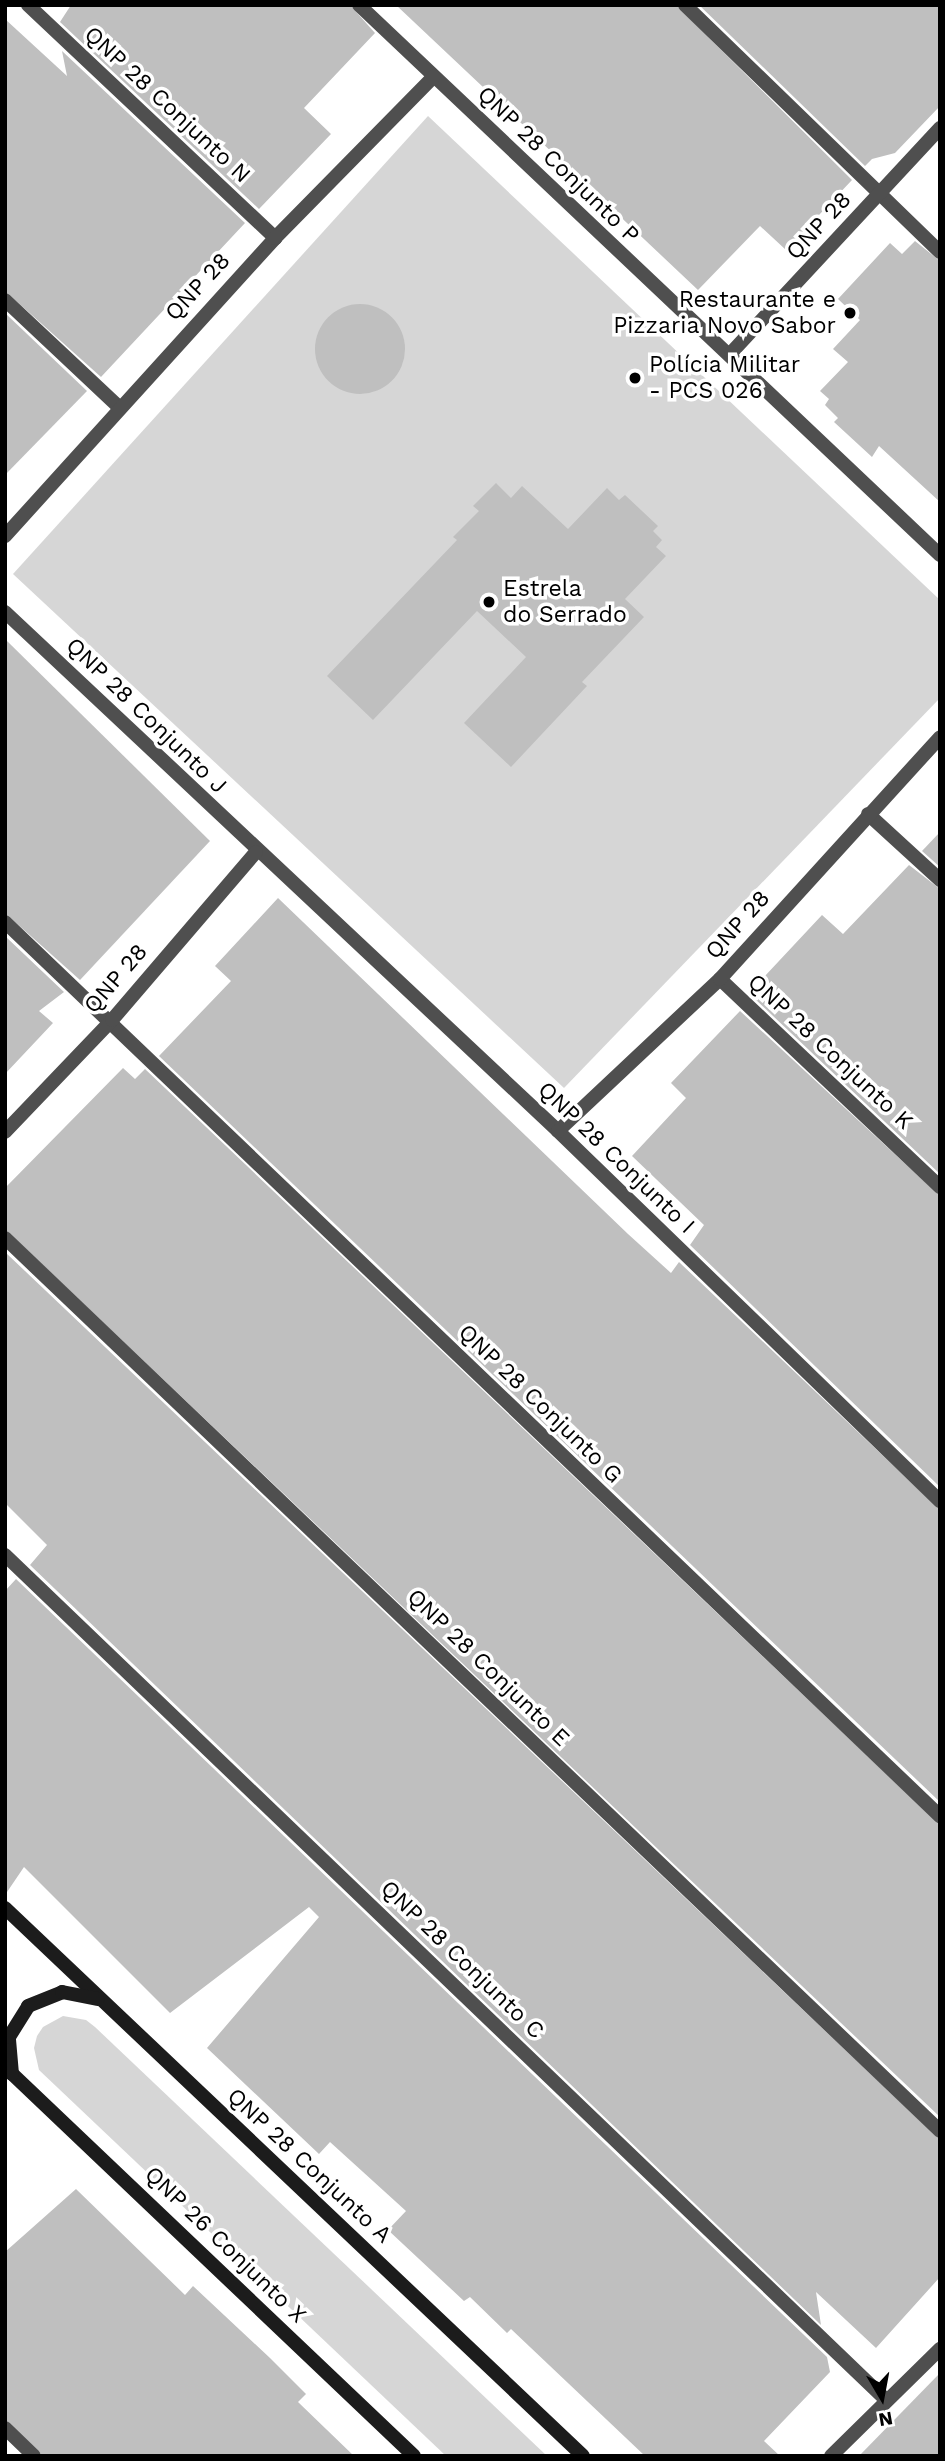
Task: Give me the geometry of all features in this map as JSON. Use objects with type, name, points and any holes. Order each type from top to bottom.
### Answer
[{"type":"street","name":"QNP 28 Conjunto N","points":[[28,5],[275,238]]},
{"type":"street","name":"QNP 28 Conjunto P","points":[[359,5],[596,235],[731,353],[940,555]]},
{"type":"street","points":[[685,5],[940,252]]},
{"type":"street","name":"QNP 28","points":[[5,536],[119,407],[275,238],[433,77]]},
{"type":"street","name":"QNP 28","points":[[731,353],[940,128]]},
{"type":"street","points":[[5,300],[119,407]]},
{"type":"street","name":"QNP 28 Conjunto J","points":[[5,612],[256,852]]},
{"type":"street","name":"QNP 28","points":[[558,1131],[720,979],[940,737]]},
{"type":"street","points":[[868,814],[940,880]]},
{"type":"street","name":"QNP 28","points":[[5,1132],[112,1020],[256,852]]},
{"type":"street","name":"QNP 28 Conjunto I","points":[[256,852],[558,1131],[940,1501]]},
{"type":"street","name":"QNP 28 Conjunto G","points":[[5,922],[112,1020],[480,1379],[940,1816]]},
{"type":"street","name":"QNP 28 Conjunto K","points":[[720,979],[940,1187]]},
{"type":"street","name":"QNP 28 Conjunto E","points":[[5,1238],[940,2131]]},
{"type":"street","name":"QNP 28 Conjunto C","points":[[5,1555],[885,2399]]},
{"type":"street","name":"QNP 28 Conjunto A","points":[[5,1908],[583,2456]]},
{"type":"street","points":[[9,2070],[9,2037],[28,2006],[53,1994],[80,1993],[112,2011]]},
{"type":"street","name":"QNP 26 Conjunto X","points":[[9,2070],[414,2456]]},
{"type":"street","points":[[831,2456],[885,2399],[940,2350]]},
{"type":"street","points":[[5,2428],[34,2456]]},
{"type":"shaded area","points":[[428,116],[940,600],[940,698],[564,1088],[13,574]]},
{"type":"shaded area","points":[[63,2016],[86,2020],[95,2027],[547,2456],[446,2456],[39,2070],[34,2048],[37,2036],[43,2027]]},
{"type":"building","points":[[71,5],[350,5],[375,33],[304,108],[331,134],[259,209],[60,22]]},
{"type":"building","points":[[396,5],[676,5],[852,180],[786,250],[760,226],[698,290]]},
{"type":"building","points":[[699,5],[940,5],[940,106],[895,153],[872,159],[865,166]]},
{"type":"building","points":[[5,19],[67,76],[62,51],[245,223],[101,377],[5,291]]},
{"type":"building","points":[[915,241],[940,261],[940,502],[879,446],[872,457],[834,422],[838,418],[825,405],[829,399],[820,391],[848,362],[833,349],[860,320],[838,299],[890,243],[902,254]]},
{"type":"building","points":[[360,304],[377,308],[392,317],[401,332],[405,349],[401,366],[392,381],[377,390],[360,394],[343,390],[328,381],[319,366],[315,349],[319,332],[328,317],[343,308]]},
{"type":"building","points":[[5,313],[87,391],[5,475]]},
{"type":"building","points":[[496,483],[511,498],[522,486],[568,529],[607,488],[619,500],[625,495],[658,526],[653,531],[662,540],[656,547],[666,556],[625,599],[644,617],[582,682],[587,686],[511,767],[464,723],[526,657],[477,611],[373,720],[327,676],[457,540],[453,537],[479,511],[473,506]]},
{"type":"building","points":[[5,639],[210,841],[80,980],[5,913]]},
{"type":"building","points":[[940,832],[940,867],[922,851]]},
{"type":"building","points":[[909,865],[940,889],[940,1174],[754,998],[769,982],[764,977],[822,915],[843,934]]},
{"type":"building","points":[[278,898],[628,1234],[671,1273],[679,1262],[940,1510],[940,1802],[159,1056],[231,981],[215,966]]},
{"type":"building","points":[[5,936],[64,992],[39,1011],[53,1023],[5,1074]]},
{"type":"building","points":[[740,1011],[940,1196],[940,1487],[690,1245],[704,1225],[632,1156],[686,1098],[671,1083]]},
{"type":"building","points":[[123,1068],[135,1079],[145,1069],[940,1825],[940,2117],[5,1229],[5,1188]]},
{"type":"building","points":[[5,1252],[940,2140],[940,2277],[876,2348],[816,2292],[821,2325],[30,1565],[47,1545],[5,1503]]},
{"type":"building","points":[[16,1579],[827,2357],[830,2372],[764,2441],[780,2456],[645,2456],[511,2329],[507,2333],[470,2297],[464,2301],[388,2230],[406,2211],[330,2142],[319,2154],[207,2048],[319,1917],[309,1907],[170,2013],[24,1867],[5,1895],[5,1591]]},
{"type":"building","points":[[76,2189],[185,2295],[193,2286],[270,2358],[306,2394],[298,2402],[354,2456],[43,2456],[5,2419],[5,2252]]},
{"type":"building","points":[[940,2373],[940,2456],[859,2456]]},
{"type":"place","name":"Restaurante e Pizzaria Novo Sabor","points":[[850,313]]},
{"type":"place","name":"Polícia Militar - PCS 026","points":[[635,378]]},
{"type":"place","name":"Estrela do Serrado","points":[[489,602]]}]
